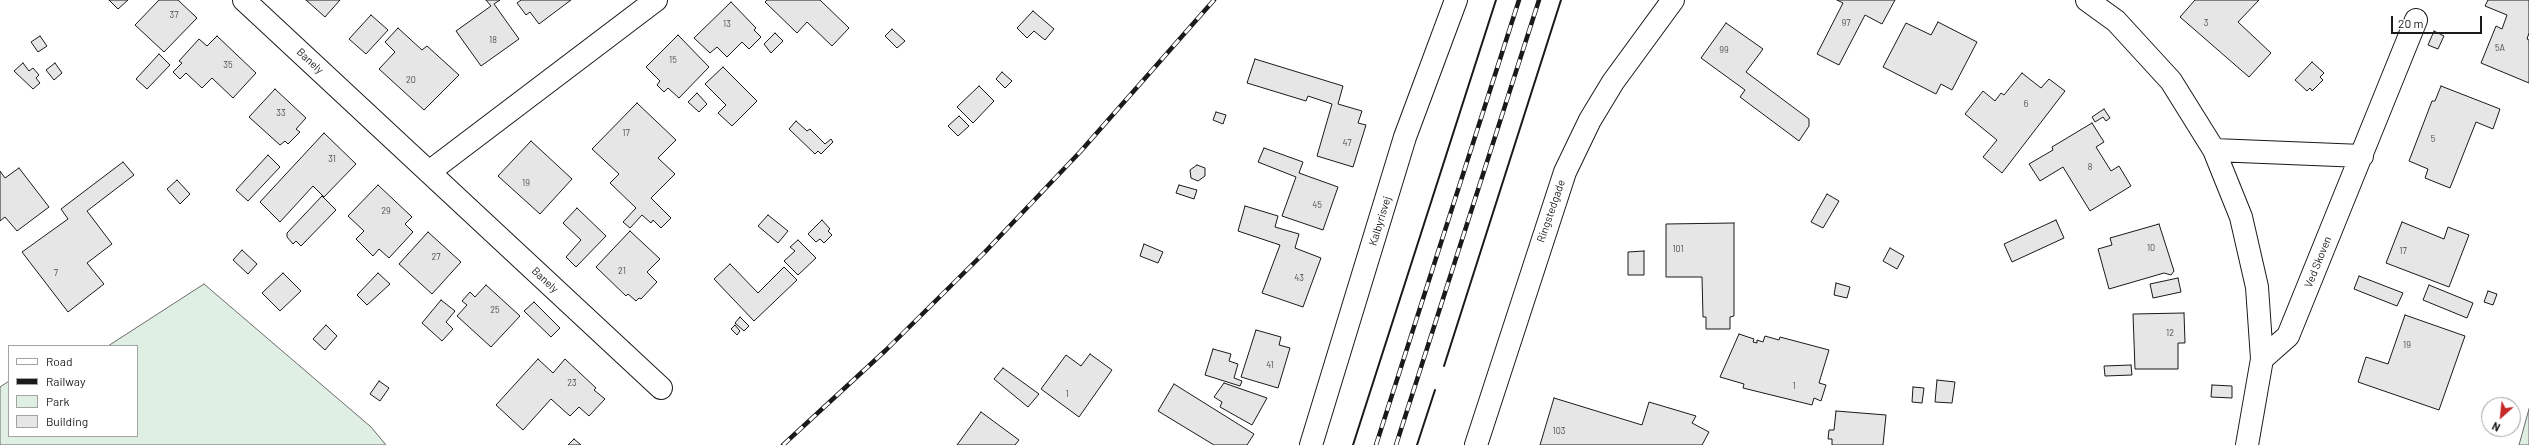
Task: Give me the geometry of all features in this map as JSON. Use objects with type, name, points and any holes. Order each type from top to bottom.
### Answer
[{"type":"street","name":"Banely","points":[[244,0],[660,388]]},
{"type":"street","points":[[429,172],[656,0]]},
{"type":"street","name":"Kalbyrisvej","points":[[1311,445],[1405,137],[1456,0]]},
{"type":"street","name":"Ringstedgade","points":[[1476,445],[1565,172],[1590,120],[1613,82],[1673,0]]},
{"type":"street","points":[[2087,0],[2116,21],[2171,81],[2214,150],[2241,217],[2257,287],[2262,359],[2247,445]]},
{"type":"street","name":"Ved Skoven","points":[[2262,359],[2288,336],[2416,20]]},
{"type":"street","points":[[2214,150],[2362,156]]},
{"type":"green space","points":[[204,284],[371,427],[386,445],[0,445],[0,387],[8,382],[8,437],[138,437],[138,345],[110,345]]},
{"type":"green space","points":[[2529,409],[2529,445],[2519,445]]},
{"type":"building","points":[[109,0],[128,0],[118,9]]},
{"type":"building","points":[[159,0],[178,0],[197,18],[164,52],[135,25]]},
{"type":"building","points":[[306,0],[340,0],[325,17]]},
{"type":"building","points":[[486,0],[500,0],[494,4],[519,39],[481,66],[456,31],[491,6]]},
{"type":"building","points":[[521,0],[571,0],[539,24],[530,12],[526,15],[517,3]]},
{"type":"building","points":[[767,0],[820,0],[849,28],[832,46],[807,22],[797,33],[765,2]]},
{"type":"building","points":[[1837,0],[1895,0],[1882,24],[1865,15],[1839,65],[1817,54],[1843,3]]},
{"type":"building","points":[[2195,0],[2259,0],[2238,22],[2271,53],[2249,77],[2180,17]]},
{"type":"building","points":[[2488,0],[2529,0],[2529,33],[2527,39],[2529,40],[2529,83],[2481,63],[2496,26],[2502,29],[2507,15],[2485,6]]},
{"type":"building","points":[[731,2],[756,28],[754,30],[761,37],[749,49],[742,42],[727,57],[717,47],[710,53],[694,38]]},
{"type":"building","points":[[1033,11],[1054,29],[1045,40],[1034,31],[1027,38],[1017,28]]},
{"type":"building","points":[[371,15],[388,30],[366,54],[349,39]]},
{"type":"building","points":[[1938,22],[1977,42],[1952,90],[1941,84],[1936,94],[1883,67],[1906,23],[1931,35]]},
{"type":"building","points":[[1726,23],[1763,49],[1746,72],[1809,119],[1809,126],[1799,141],[1740,97],[1745,90],[1701,58]]},
{"type":"building","points":[[398,28],[422,50],[427,46],[459,75],[424,110],[379,69],[395,52],[385,42]]},
{"type":"building","points":[[892,29],[905,41],[897,48],[885,36]]},
{"type":"building","points":[[2434,31],[2444,36],[2438,49],[2428,45]]},
{"type":"building","points":[[775,33],[783,41],[771,53],[764,44]]},
{"type":"building","points":[[678,35],[709,67],[679,98],[668,88],[664,92],[657,85],[660,81],[646,67]]},
{"type":"building","points":[[40,36],[47,46],[38,52],[31,42]]},
{"type":"building","points":[[217,36],[256,73],[233,98],[212,78],[202,88],[186,73],[180,79],[173,72],[182,63],[179,61],[199,39],[207,46]]},
{"type":"building","points":[[159,54],[170,65],[147,89],[136,79]]},
{"type":"building","points":[[1255,59],[1343,86],[1338,104],[1362,111],[1358,123],[1366,125],[1353,167],[1317,156],[1332,104],[1308,96],[1306,101],[1247,83]]},
{"type":"building","points":[[2312,62],[2324,73],[2320,77],[2323,80],[2312,91],[2310,88],[2307,91],[2295,80]]},
{"type":"building","points":[[23,63],[29,71],[33,68],[39,75],[36,78],[40,83],[33,89],[14,71]]},
{"type":"building","points":[[55,63],[62,73],[54,80],[46,70]]},
{"type":"building","points":[[723,67],[757,101],[732,126],[718,113],[726,105],[705,84]]},
{"type":"building","points":[[1002,72],[1012,81],[1005,88],[996,79]]},
{"type":"building","points":[[2022,73],[2041,88],[2049,79],[2065,91],[2002,173],[1983,157],[1997,140],[1965,114],[1983,91],[1995,101],[2001,93],[2004,95]]},
{"type":"building","points":[[979,86],[994,101],[973,123],[957,107]]},
{"type":"building","points":[[2441,86],[2500,109],[2493,129],[2476,122],[2450,188],[2425,178],[2428,169],[2409,161],[2432,101],[2435,101]]},
{"type":"building","points":[[275,89],[306,118],[296,129],[300,132],[288,144],[285,141],[280,145],[249,117]]},
{"type":"building","points":[[697,93],[707,104],[699,112],[688,102]]},
{"type":"building","points":[[637,103],[676,140],[658,158],[675,174],[651,198],[671,218],[661,228],[653,220],[651,223],[642,215],[630,228],[623,222],[636,208],[610,183],[619,174],[592,149]]},
{"type":"building","points":[[2104,109],[2110,118],[2106,121],[2103,117],[2095,122],[2092,117]]},
{"type":"building","points":[[1216,112],[1226,115],[1223,124],[1213,120]]},
{"type":"building","points":[[959,116],[969,126],[958,136],[948,126]]},
{"type":"building","points":[[796,121],[807,131],[810,129],[825,144],[831,139],[833,142],[821,154],[818,151],[815,154],[789,129]]},
{"type":"building","points":[[2092,123],[2104,142],[2096,147],[2111,171],[2119,166],[2131,186],[2090,211],[2063,167],[2040,181],[2029,164],[2053,150],[2052,147]]},
{"type":"building","points":[[324,133],[356,164],[324,197],[313,186],[280,222],[260,202]]},
{"type":"building","points":[[531,141],[572,179],[540,214],[498,176]]},
{"type":"building","points":[[1264,148],[1303,162],[1299,173],[1338,187],[1323,230],[1282,216],[1296,177],[1258,162]]},
{"type":"building","points":[[268,155],[280,167],[248,201],[236,190]]},
{"type":"building","points":[[123,162],[134,175],[87,211],[112,244],[87,263],[104,284],[68,312],[22,252],[68,219],[61,209]]},
{"type":"building","points":[[1197,165],[1205,168],[1205,176],[1198,181],[1191,178],[1190,170]]},
{"type":"building","points":[[19,168],[49,207],[17,231],[5,217],[0,221],[0,171],[5,178]]},
{"type":"building","points":[[177,180],[190,194],[180,204],[167,189]]},
{"type":"building","points":[[378,185],[412,217],[405,224],[413,232],[389,258],[379,249],[373,256],[356,239],[364,231],[348,216]]},
{"type":"building","points":[[1179,185],[1197,190],[1194,199],[1176,193]]},
{"type":"building","points":[[1827,194],[1839,201],[1823,228],[1811,222]]},
{"type":"building","points":[[322,196],[336,210],[301,246],[296,241],[293,244],[287,237],[287,233]]},
{"type":"building","points":[[1245,206],[1278,216],[1275,227],[1299,234],[1295,248],[1321,258],[1303,307],[1262,293],[1280,245],[1238,231]]},
{"type":"building","points":[[577,208],[606,236],[576,267],[566,257],[581,240],[563,223]]},
{"type":"building","points":[[768,215],[788,231],[778,243],[758,226]]},
{"type":"building","points":[[822,220],[830,229],[828,231],[832,235],[824,243],[820,239],[816,242],[808,234]]},
{"type":"building","points":[[2056,220],[2064,238],[2012,262],[2004,244]]},
{"type":"building","points":[[2402,222],[2444,239],[2448,227],[2469,235],[2449,287],[2386,263]]},
{"type":"building","points":[[1734,223],[1734,316],[1730,317],[1730,329],[1706,329],[1706,317],[1703,317],[1702,277],[1666,277],[1666,224]]},
{"type":"building","points":[[2159,224],[2174,271],[2171,275],[2164,273],[2109,289],[2098,249],[2112,245],[2110,238]]},
{"type":"building","points":[[630,231],[660,259],[647,272],[657,282],[641,299],[639,298],[636,301],[628,294],[626,296],[596,267]]},
{"type":"building","points":[[428,232],[461,262],[432,294],[399,264]]},
{"type":"building","points":[[798,240],[816,258],[798,275],[784,261],[795,251],[790,247]]},
{"type":"building","points":[[1144,244],[1163,252],[1158,263],[1140,256]]},
{"type":"building","points":[[1890,248],[1904,256],[1897,269],[1883,261]]},
{"type":"building","points":[[242,250],[257,264],[248,274],[233,260]]},
{"type":"building","points":[[1644,251],[1644,275],[1628,275],[1628,252]]},
{"type":"building","points":[[730,264],[758,293],[784,267],[797,280],[754,321],[714,279]]},
{"type":"building","points":[[283,273],[301,291],[280,311],[262,293]]},
{"type":"building","points":[[378,273],[390,284],[367,305],[357,295]]},
{"type":"building","points":[[2359,276],[2403,293],[2397,306],[2354,289]]},
{"type":"building","points":[[2178,278],[2181,292],[2153,298],[2150,284]]},
{"type":"building","points":[[1836,283],[1850,287],[1847,298],[1834,295]]},
{"type":"building","points":[[486,285],[520,316],[491,347],[457,316],[467,305],[462,301],[470,292],[475,297]]},
{"type":"building","points":[[2429,285],[2473,303],[2467,318],[2423,300]]},
{"type":"building","points":[[2488,291],[2497,294],[2493,305],[2484,302]]},
{"type":"building","points":[[441,300],[455,311],[446,322],[453,329],[442,341],[422,323]]},
{"type":"building","points":[[534,302],[560,328],[551,337],[524,311]]},
{"type":"building","points":[[2184,313],[2185,343],[2178,343],[2178,369],[2135,369],[2133,314]]},
{"type":"building","points":[[2405,315],[2465,336],[2439,410],[2358,382],[2366,357],[2388,364]]},
{"type":"building","points":[[740,317],[749,326],[744,331],[735,323]]},
{"type":"building","points":[[326,325],[337,336],[325,350],[313,339]]},
{"type":"building","points":[[735,325],[740,331],[737,335],[731,329]]},
{"type":"building","points":[[1256,330],[1281,337],[1279,345],[1290,348],[1278,388],[1241,377]]},
{"type":"building","points":[[1739,334],[1754,339],[1753,342],[1757,343],[1757,340],[1763,342],[1765,336],[1779,340],[1780,337],[1829,350],[1819,383],[1826,385],[1821,401],[1814,398],[1812,405],[1743,388],[1744,384],[1720,377]]},
{"type":"building","points":[[1213,349],[1231,354],[1229,361],[1238,364],[1234,378],[1242,381],[1240,386],[1205,375]]},
{"type":"building","points":[[1090,354],[1112,370],[1079,417],[1041,389],[1066,355],[1081,366]]},
{"type":"building","points":[[538,359],[553,373],[565,359],[596,388],[594,390],[605,399],[589,416],[579,407],[570,416],[551,399],[523,430],[496,405]]},
{"type":"building","points":[[2131,365],[2132,375],[2105,376],[2104,366]]},
{"type":"building","points":[[1003,368],[1039,394],[1028,407],[994,379]]},
{"type":"building","points":[[1937,380],[1955,382],[1952,403],[1935,402]]},
{"type":"building","points":[[379,381],[389,388],[380,401],[370,394]]},
{"type":"building","points":[[1224,383],[1267,398],[1252,425],[1220,407],[1222,402],[1214,397]]},
{"type":"building","points":[[1174,384],[1254,434],[1247,445],[1214,445],[1158,411]]},
{"type":"building","points":[[2212,385],[2232,386],[2232,398],[2211,397]]},
{"type":"building","points":[[1913,387],[1924,388],[1922,403],[1912,402]]},
{"type":"building","points":[[1554,398],[1642,425],[1649,402],[1696,416],[1692,423],[1709,432],[1702,445],[1540,445]]},
{"type":"building","points":[[1836,411],[1886,415],[1883,445],[1832,445],[1832,439],[1828,439],[1829,430],[1834,430]]},
{"type":"building","points":[[981,412],[1019,440],[1015,445],[957,445]]},
{"type":"building","points":[[574,439],[581,445],[568,445]]},
{"type":"railway","points":[[783,445],[886,350],[984,253],[1080,152],[1214,0]]},
{"type":"railway","points":[[1376,445],[1519,0]]},
{"type":"railway","points":[[1396,445],[1539,0]]},
{"type":"wall","points":[[1353,445],[1496,0]]},
{"type":"wall","points":[[1444,366],[1561,0]]},
{"type":"wall","points":[[1417,445],[1435,390]]}]
